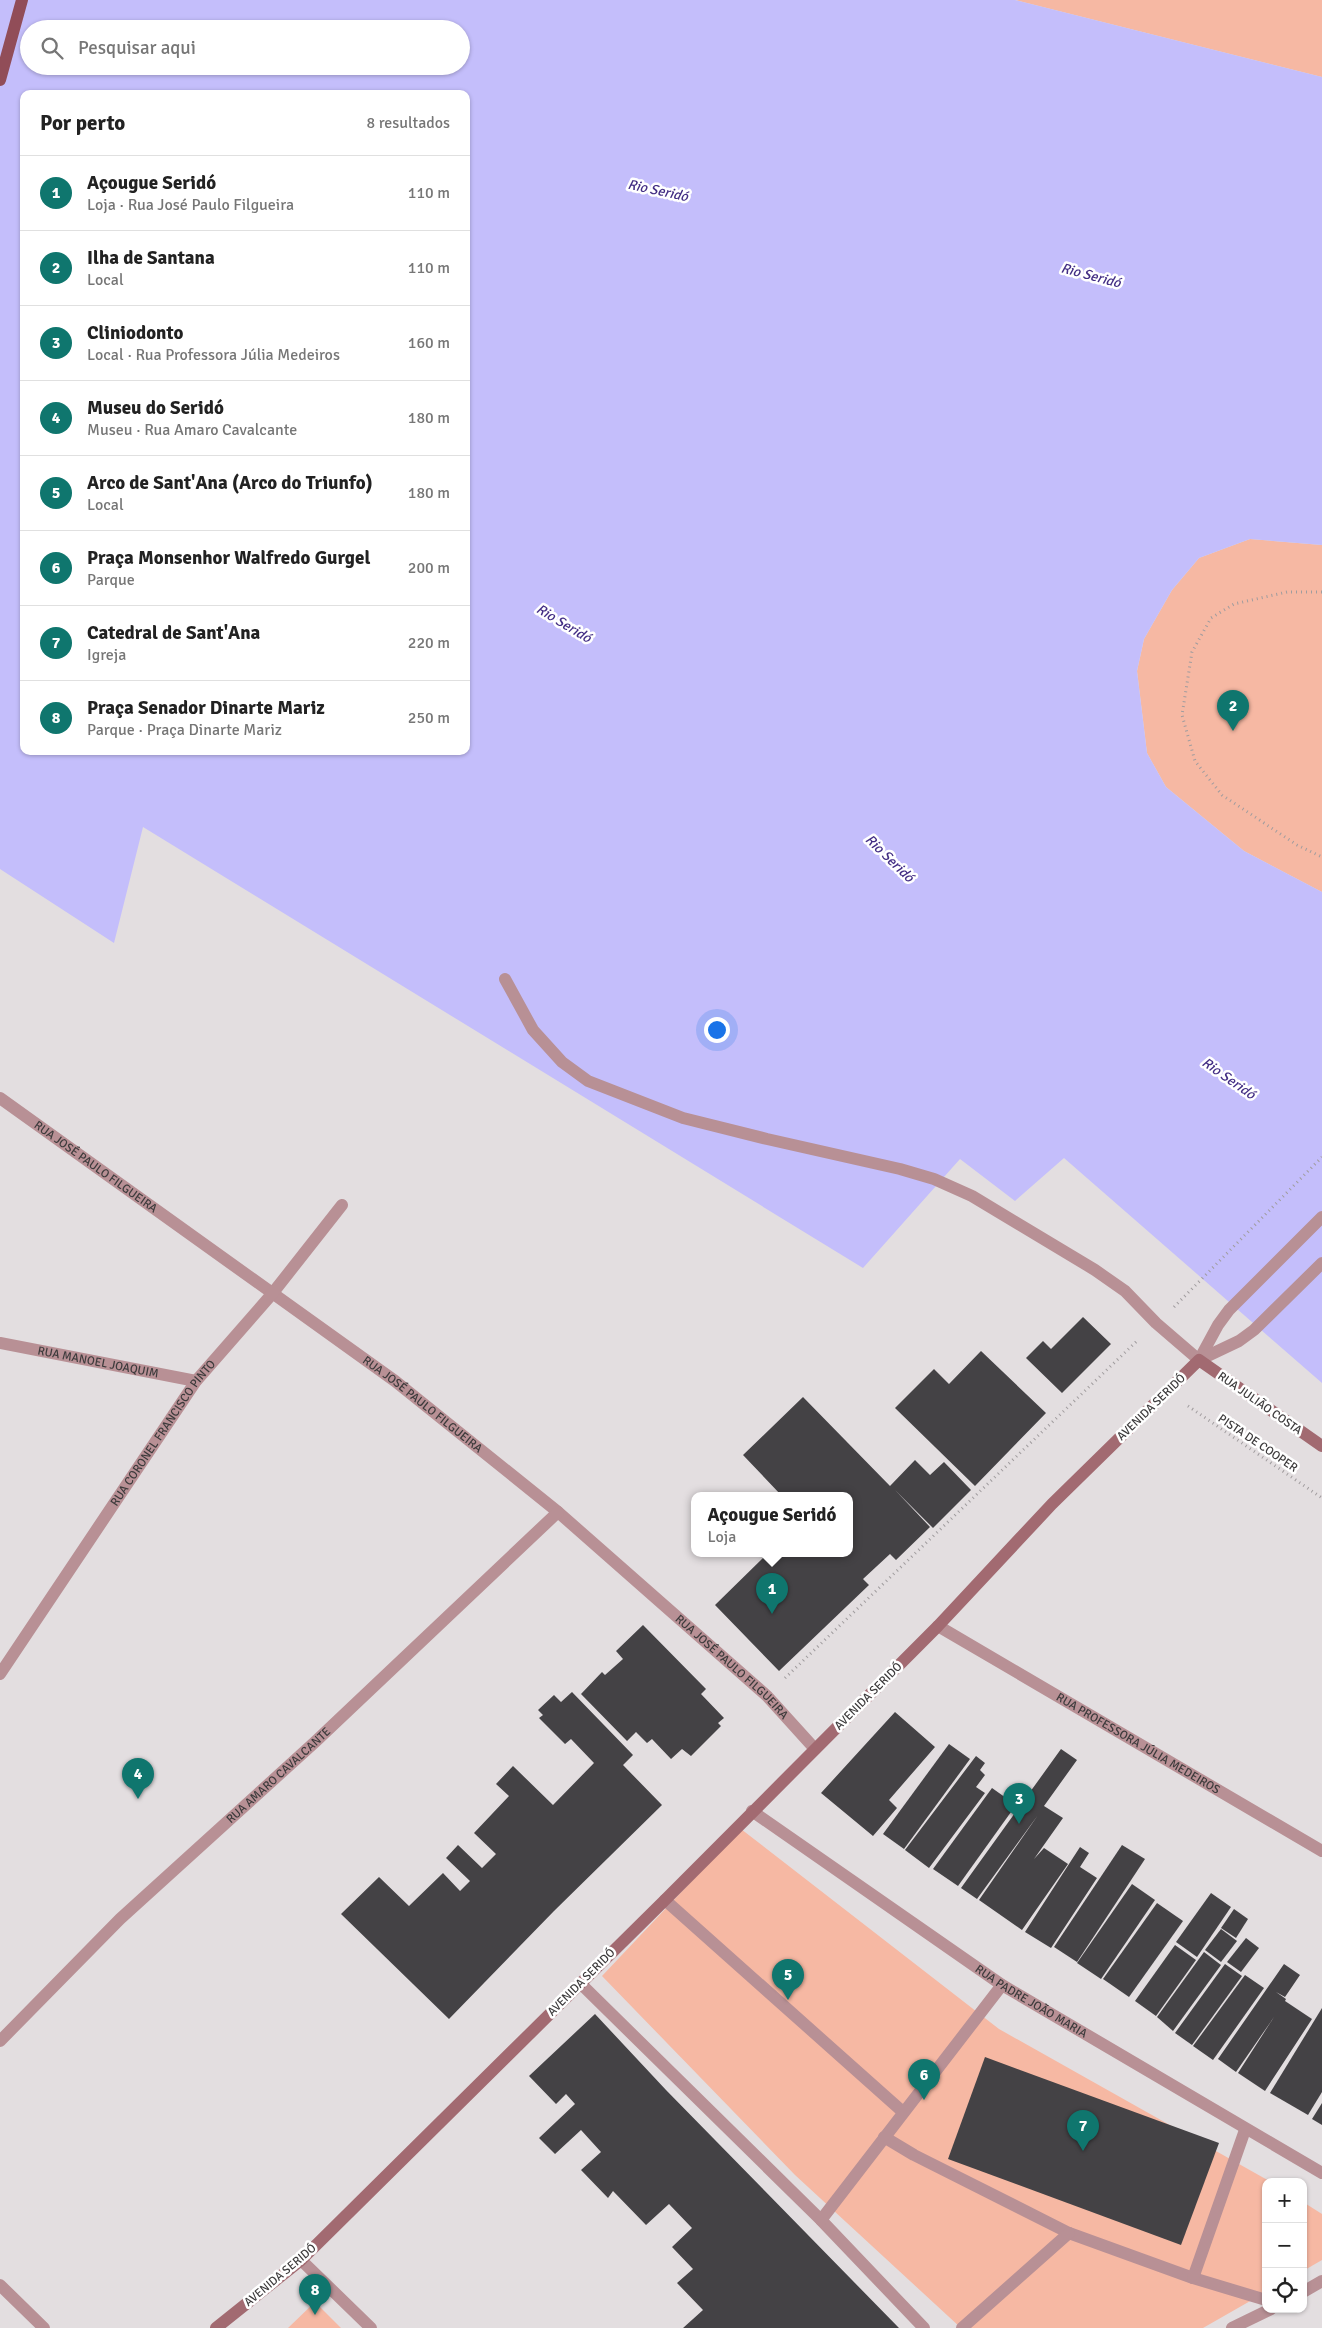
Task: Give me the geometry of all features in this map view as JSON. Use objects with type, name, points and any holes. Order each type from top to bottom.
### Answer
[{"type":"main road","points":[[0,80],[22,0]]},
{"type":"main road","name":"RUA JULIÃO COSTA","points":[[1199,1360],[1322,1446]]},
{"type":"main road","name":"AVENIDA SERIDÓ","points":[[216,2328],[301,2260],[665,1900],[938,1626],[1052,1504],[1199,1360]]},
{"type":"street","points":[[505,979],[533,1030],[562,1062],[588,1081],[683,1118],[767,1140],[900,1169],[934,1179],[972,1196],[1096,1270],[1124,1291],[1156,1323],[1199,1360]]},
{"type":"street","name":"RUA JOSÉ PAULO FILGUEIRA","points":[[0,1098],[395,1381],[558,1512],[767,1696],[815,1748]]},
{"type":"street","name":"RUA CORONEL FRANCISCO PINTO","points":[[0,1674],[196,1381],[272,1294],[342,1205]]},
{"type":"street","name":"AVENIDA SERIDÓ","points":[[1199,1360],[1218,1325],[1229,1310],[1322,1217]]},
{"type":"street","name":"AVENIDA SERIDÓ","points":[[1199,1360],[1239,1341],[1254,1330],[1322,1262]]},
{"type":"street","name":"RUA MANOEL JOAQUIM","points":[[0,1343],[196,1381]]},
{"type":"street","name":"RUA AMARO CAVALCANTE","points":[[0,2041],[120,1919],[315,1742],[558,1512]]},
{"type":"street","name":"RUA PROFESSORA JÚLIA MEDEIROS","points":[[938,1626],[1322,1851]]},
{"type":"street","name":"RUA PADRE JOÃO MARIA","points":[[752,1811],[1002,1985],[1245,2130],[1322,2173]]},
{"type":"street","points":[[665,1900],[903,2112]]},
{"type":"street","points":[[580,1983],[821,2220],[924,2328]]},
{"type":"street","points":[[821,2220],[1002,1985]]},
{"type":"street","points":[[1193,2278],[1245,2130]]},
{"type":"street","points":[[884,2137],[914,2155],[1069,2233],[1193,2278],[1262,2299]]},
{"type":"street","points":[[962,2328],[1069,2233]]},
{"type":"street","points":[[301,2260],[371,2328]]},
{"type":"street","points":[[1307,2290],[1322,2281]]},
{"type":"street","points":[[0,2285],[44,2328]]},
{"type":"street","points":[[1232,2328],[1263,2313]]},
{"type":"path","points":[[1322,592],[1287,592],[1234,604],[1211,618],[1192,652],[1182,715],[1195,761],[1222,795],[1297,845],[1322,857]]},
{"type":"path","points":[[767,1696],[1193,1289],[1322,1158]]},
{"type":"path","name":"PISTA DE COOPER","points":[[1184,1403],[1322,1498]]},
{"type":"shaded area","points":[[1016,0],[1322,0],[1322,77],[1019,1]]},
{"type":"shaded area","points":[[1250,539],[1322,545],[1322,892],[1244,851],[1166,787],[1147,753],[1137,671],[1144,639],[1172,590],[1199,558]]},
{"type":"shaded area","points":[[741,1829],[999,2029],[1264,2178],[1262,2178],[1262,2294],[1203,2328],[961,2328],[795,2175],[602,1976]]},
{"type":"shaded area","points":[[1307,2205],[1322,2214],[1322,2260],[1307,2269]]},
{"type":"shaded area","points":[[315,2302],[341,2328],[288,2328]]},
{"type":"water","name":"Rio Seridó","points":[[0,0],[1015,0],[1322,77],[1322,545],[1250,539],[1199,558],[1172,590],[1144,639],[1137,671],[1147,753],[1166,787],[1244,851],[1322,892],[1322,1383],[1064,1158],[1015,1201],[960,1159],[863,1268],[143,827],[114,943],[0,869]]},
{"type":"building","points":[[1083,1317],[1111,1344],[1062,1393],[1026,1358],[1043,1341],[1051,1349]]},
{"type":"building","points":[[981,1351],[1046,1413],[975,1486],[895,1408],[934,1369],[949,1384]]},
{"type":"building","points":[[803,1397],[890,1486],[915,1460],[930,1475],[944,1462],[971,1490],[933,1528],[895,1490],[930,1527],[896,1560],[890,1554],[863,1579],[869,1585],[779,1671],[715,1605],[764,1557],[853,1557],[853,1492],[778,1492],[743,1455]]},
{"type":"building","points":[[643,1625],[706,1689],[701,1694],[724,1718],[718,1723],[721,1726],[691,1756],[682,1749],[671,1759],[652,1739],[647,1743],[636,1732],[627,1741],[581,1694],[602,1672],[605,1675],[623,1659],[616,1651]]},
{"type":"building","points":[[572,1692],[633,1755],[623,1765],[662,1805],[554,1911],[449,2019],[341,1914],[379,1877],[409,1906],[443,1873],[460,1891],[470,1881],[446,1858],[458,1845],[482,1868],[496,1854],[474,1833],[509,1796],[496,1784],[513,1766],[553,1805],[594,1763],[571,1739],[565,1744],[539,1718],[543,1715],[538,1710],[554,1695],[561,1702]]},
{"type":"building","points":[[895,1712],[935,1747],[889,1800],[897,1808],[873,1836],[821,1793]]},
{"type":"building","points":[[949,1744],[970,1759],[904,1849],[883,1834]]},
{"type":"building","points":[[1061,1749],[1077,1760],[1044,1806],[1063,1818],[1034,1859],[1044,1848],[1068,1864],[1022,1930],[979,1900],[1038,1815],[977,1899],[961,1888]]},
{"type":"building","points":[[976,1756],[985,1763],[980,1770],[985,1775],[976,1787],[985,1793],[929,1868],[905,1850]]},
{"type":"building","points":[[992,1788],[1016,1805],[958,1886],[933,1869]]},
{"type":"building","points":[[1122,1845],[1145,1859],[1077,1962],[1054,1947]]},
{"type":"building","points":[[1080,1847],[1089,1853],[1080,1867],[1097,1878],[1051,1948],[1025,1932]]},
{"type":"building","points":[[1132,1884],[1155,1900],[1101,1979],[1077,1963]]},
{"type":"building","points":[[1211,1893],[1231,1907],[1197,1957],[1176,1942]]},
{"type":"building","points":[[1157,1903],[1183,1921],[1129,1997],[1103,1979]]},
{"type":"building","points":[[1234,1909],[1248,1919],[1236,1938],[1221,1928]]},
{"type":"building","points":[[1221,1929],[1237,1941],[1221,1962],[1205,1950]]},
{"type":"building","points":[[1246,1938],[1259,1948],[1241,1972],[1227,1962]]},
{"type":"building","points":[[1175,1945],[1196,1960],[1156,2016],[1135,2001]]},
{"type":"building","points":[[1204,1952],[1221,1965],[1173,2031],[1157,2017]]},
{"type":"building","points":[[1225,1964],[1242,1976],[1192,2045],[1175,2033]]},
{"type":"building","points":[[1284,1964],[1300,1975],[1285,1997],[1276,1992],[1286,1999],[1285,2001],[1312,2019],[1265,2091],[1238,2073],[1274,2017],[1236,2072],[1218,2059]]},
{"type":"building","points":[[1245,1975],[1264,1988],[1213,2060],[1193,2046]]},
{"type":"building","points":[[1322,2008],[1322,2092],[1308,2115],[1270,2093]]},
{"type":"building","points":[[595,2014],[666,2090],[899,2328],[683,2328],[703,2310],[677,2283],[693,2269],[672,2247],[692,2228],[669,2204],[646,2225],[613,2191],[608,2198],[581,2170],[601,2152],[581,2130],[555,2154],[539,2138],[575,2104],[566,2094],[556,2104],[529,2076]]},
{"type":"building","points":[[985,2057],[1219,2143],[1181,2245],[948,2159]]},
{"type":"building","points":[[1322,2103],[1322,2125],[1312,2119]]},
{"type":"place","name":"Ilha de Santana","points":[[1233,731]]},
{"type":"place","name":"Açougue Seridó","points":[[772,1614]]},
{"type":"place","name":"Museu do Seridó","points":[[138,1799]]},
{"type":"place","name":"Cliniodonto","points":[[1019,1824]]},
{"type":"place","name":"Arco de Sant'Ana (Arco do Triunfo)","points":[[788,2000]]},
{"type":"place","name":"Praça Monsenhor Walfredo Gurgel","points":[[924,2100]]},
{"type":"place","name":"Catedral de Sant'Ana","points":[[1083,2151]]},
{"type":"place","name":"Praça Senador Dinarte Mariz","points":[[315,2315]]}]
